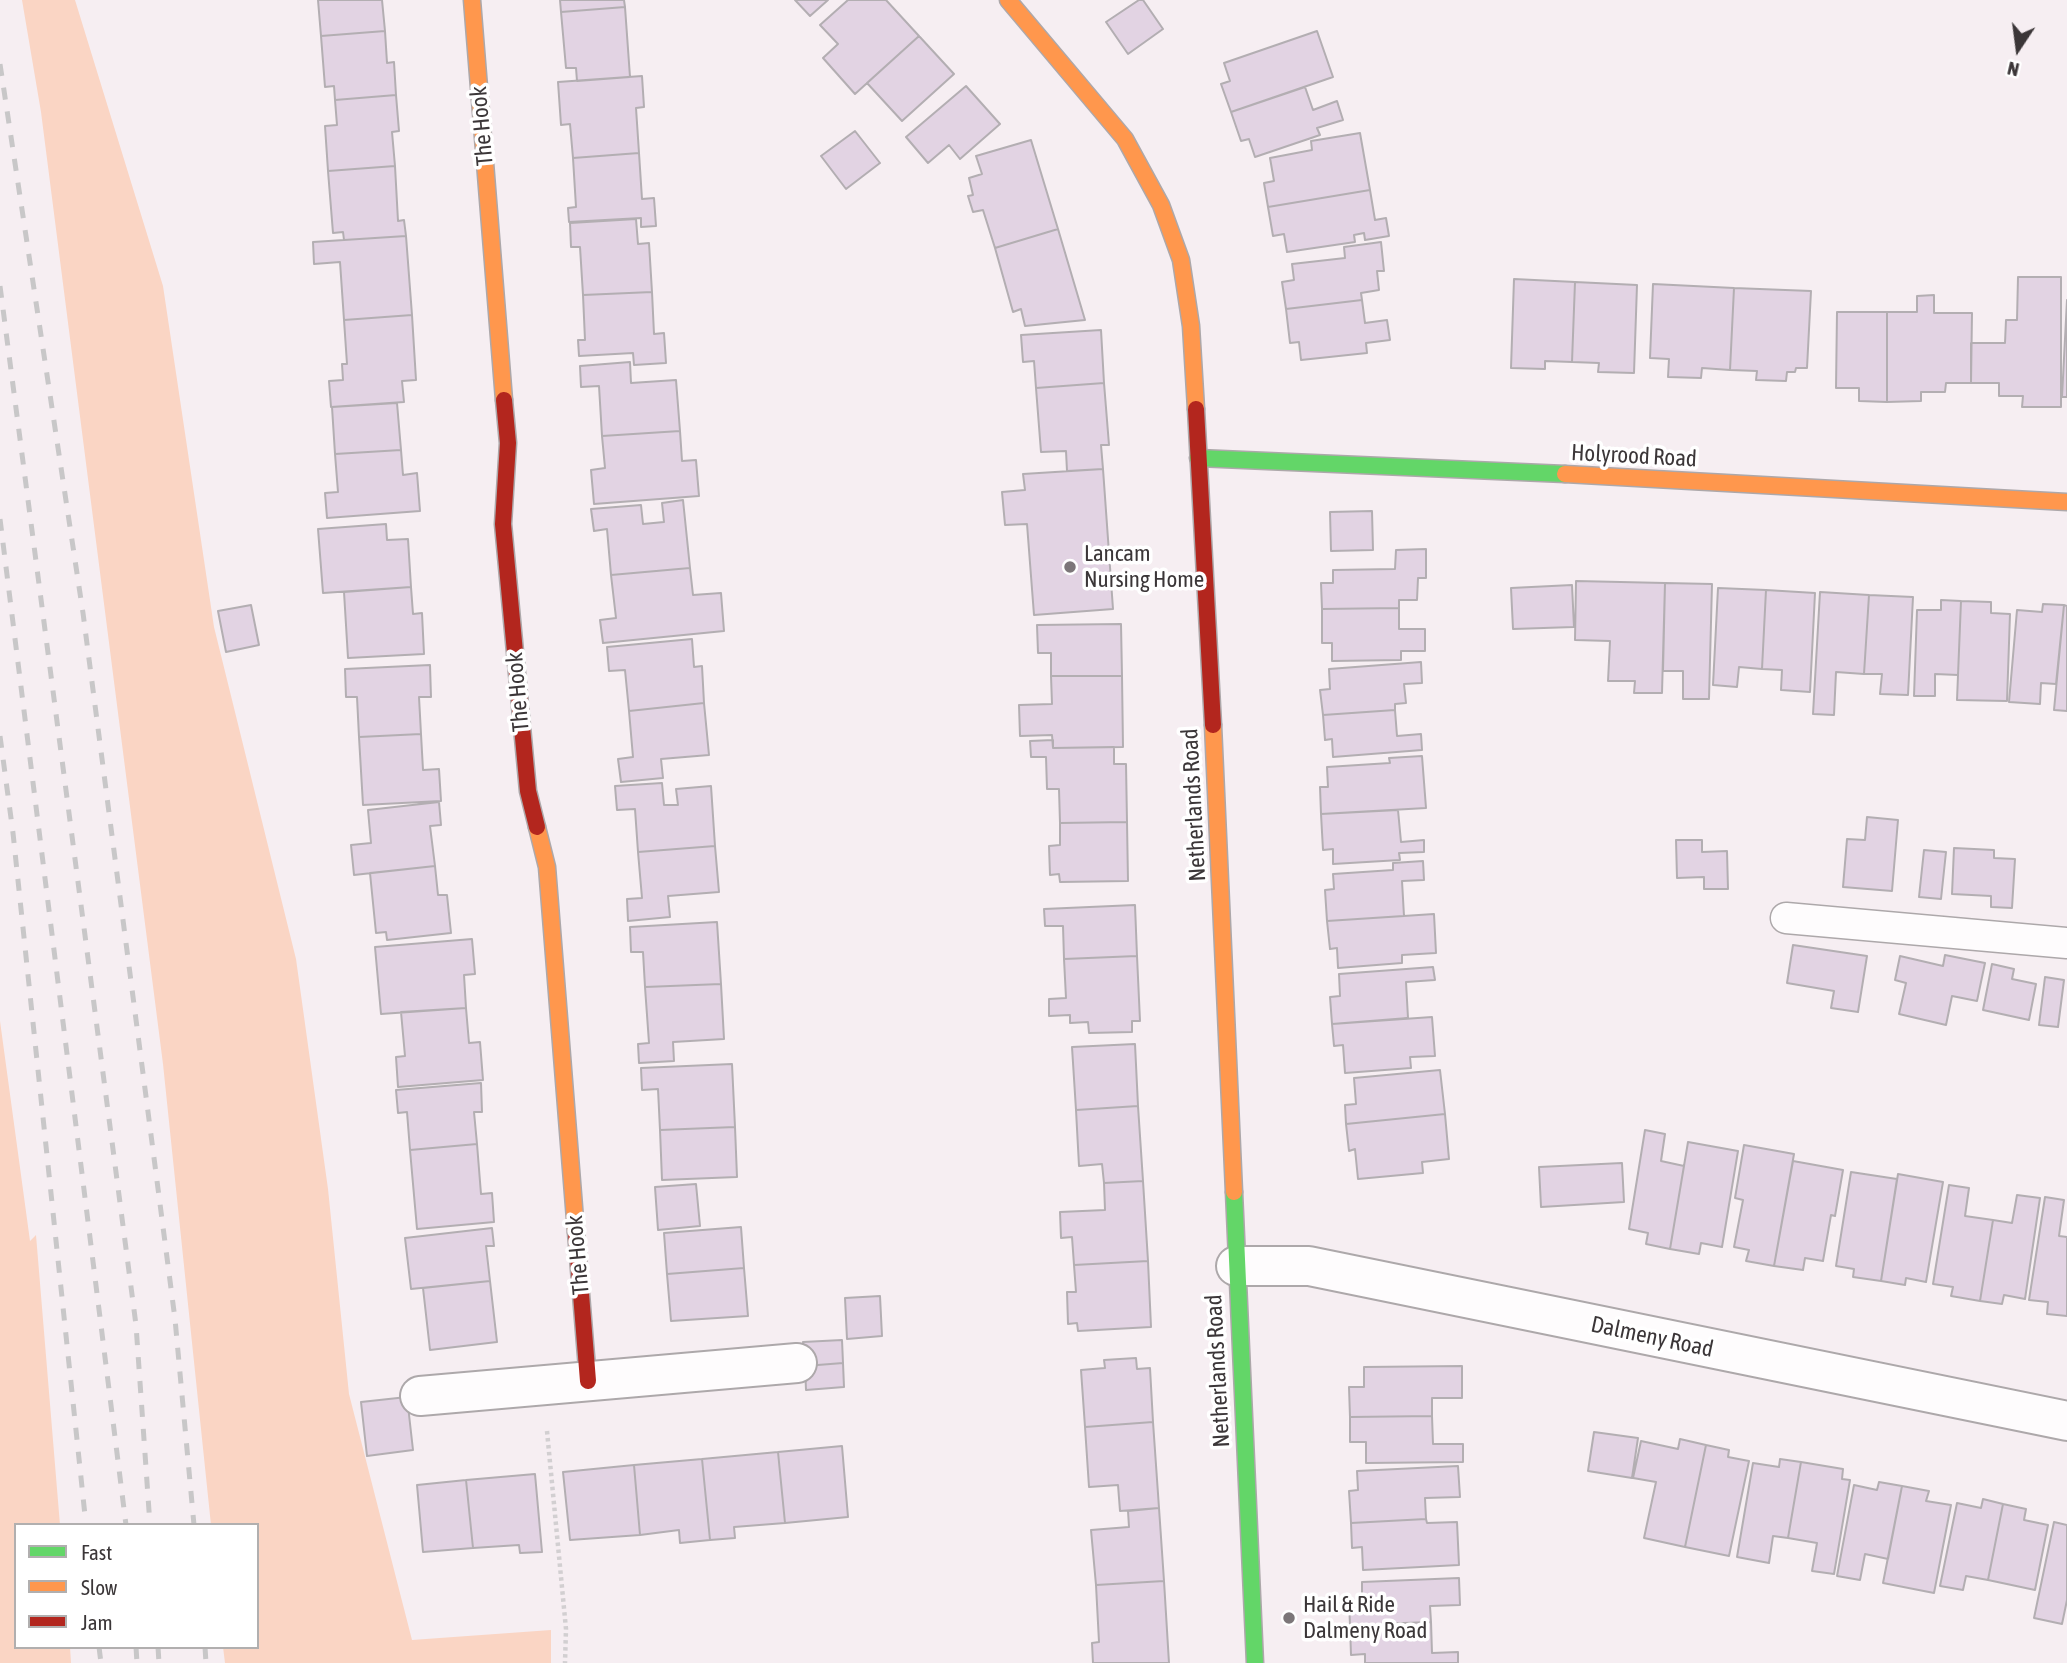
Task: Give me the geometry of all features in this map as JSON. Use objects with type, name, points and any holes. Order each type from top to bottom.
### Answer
[{"type":"street","name":"The Hook","points":[[472,0],[508,443],[503,524],[528,791],[547,867],[589,1381]]},
{"type":"street","name":"Netherlands Road","points":[[1008,0],[1125,139],[1161,205],[1181,261],[1191,326],[1219,831],[1255,1663]]},
{"type":"street","name":"Holyrood Road","points":[[1198,458],[1432,467],[2067,502]]},
{"type":"street","name":"Dalmeny Road","points":[[1236,1266],[1309,1266],[2067,1421]]},
{"type":"street","points":[[420,1396],[797,1363]]},
{"type":"lane","points":[[1786,918],[2067,943]]},
{"type":"path","points":[[542,1385],[566,1629],[565,1663]]},
{"type":"shaded area","points":[[22,0],[75,0],[163,286],[214,627],[296,959],[328,1189],[349,1394],[412,1640],[551,1630],[551,1663],[225,1663],[223,1649],[259,1649],[259,1523],[211,1523],[163,1064],[41,112]]},
{"type":"shaded area","points":[[0,1021],[30,1241],[36,1235],[60,1523],[14,1523],[14,1649],[70,1649],[71,1663],[0,1663]]},
{"type":"building","points":[[318,0],[382,0],[385,31],[321,36]]},
{"type":"building","points":[[560,0],[624,0],[625,7],[561,12]]},
{"type":"building","points":[[795,0],[828,0],[810,16]]},
{"type":"building","points":[[848,0],[886,0],[919,36],[855,94],[823,58],[838,44],[820,25]]},
{"type":"building","points":[[1143,0],[1163,29],[1128,54],[1106,22]]},
{"type":"building","points":[[625,7],[630,77],[577,81],[576,68],[566,68],[561,12]]},
{"type":"building","points":[[385,31],[387,63],[394,62],[396,95],[335,100],[334,86],[325,87],[321,36]]},
{"type":"building","points":[[1317,31],[1333,77],[1231,112],[1221,84],[1230,81],[1224,63]]},
{"type":"building","points":[[919,36],[954,74],[902,121],[867,83]]},
{"type":"building","points":[[642,76],[644,107],[636,108],[639,153],[573,158],[570,124],[561,125],[558,82]]},
{"type":"building","points":[[966,86],[1000,124],[960,159],[949,145],[928,163],[906,137]]},
{"type":"building","points":[[1305,87],[1313,110],[1337,101],[1343,120],[1317,128],[1320,135],[1255,157],[1249,139],[1241,141],[1231,112]]},
{"type":"building","points":[[396,95],[399,131],[392,132],[395,166],[328,171],[325,126],[337,125],[335,100]]},
{"type":"building","points":[[855,131],[880,163],[846,189],[821,156]]},
{"type":"building","points":[[1360,133],[1370,190],[1268,207],[1264,183],[1274,181],[1270,158],[1312,150],[1311,141]]},
{"type":"building","points":[[1031,140],[1058,229],[995,248],[983,210],[973,212],[968,196],[973,195],[969,178],[982,174],[976,156]]},
{"type":"building","points":[[639,153],[642,199],[654,198],[656,226],[641,227],[641,218],[569,222],[568,208],[576,207],[573,158]]},
{"type":"building","points":[[395,166],[398,221],[404,220],[406,236],[344,240],[343,232],[333,233],[328,171]]},
{"type":"building","points":[[1370,190],[1375,220],[1386,218],[1389,236],[1365,240],[1364,233],[1354,235],[1355,242],[1287,252],[1284,234],[1273,236],[1268,207]]},
{"type":"building","points":[[636,219],[638,244],[649,243],[652,292],[583,295],[580,247],[571,247],[570,223]]},
{"type":"building","points":[[1058,229],[1085,320],[1025,326],[1021,309],[1013,312],[995,248]]},
{"type":"building","points":[[406,236],[412,315],[344,320],[340,262],[314,264],[313,242]]},
{"type":"building","points":[[1381,242],[1384,271],[1377,271],[1379,290],[1361,293],[1362,300],[1286,309],[1282,282],[1294,280],[1292,264],[1345,258],[1344,247]]},
{"type":"building","points":[[2018,277],[2061,277],[2061,407],[2022,407],[2023,396],[1999,396],[1999,383],[1971,383],[1971,343],[2005,343],[2006,320],[2017,320]]},
{"type":"building","points":[[1514,279],[1575,282],[1572,362],[1545,361],[1545,369],[1511,368]]},
{"type":"building","points":[[1575,282],[1637,285],[1634,373],[1598,372],[1599,363],[1572,362]]},
{"type":"building","points":[[1653,284],[1734,288],[1730,370],[1702,368],[1701,378],[1668,377],[1669,359],[1650,358]]},
{"type":"building","points":[[1734,288],[1811,291],[1807,368],[1796,368],[1795,372],[1787,372],[1786,381],[1756,380],[1757,371],[1730,370]]},
{"type":"building","points":[[652,292],[654,334],[664,333],[666,363],[634,365],[633,353],[579,356],[578,340],[585,340],[583,295]]},
{"type":"building","points":[[1934,295],[1934,313],[1972,313],[1971,383],[1946,383],[1945,392],[1921,392],[1921,401],[1887,402],[1887,312],[1917,312],[1917,296]]},
{"type":"building","points":[[1362,300],[1365,323],[1387,320],[1390,340],[1366,343],[1367,353],[1301,360],[1299,342],[1290,343],[1286,309]]},
{"type":"building","points":[[2067,300],[2067,397],[2062,397]]},
{"type":"building","points":[[1837,312],[1887,312],[1887,402],[1859,401],[1859,388],[1836,388]]},
{"type":"building","points":[[412,315],[416,380],[402,381],[404,402],[331,407],[329,381],[343,380],[342,364],[347,364],[344,320]]},
{"type":"building","points":[[1101,330],[1104,383],[1036,388],[1034,361],[1023,362],[1021,335]]},
{"type":"building","points":[[630,362],[631,383],[676,380],[680,431],[602,436],[599,386],[581,387],[580,366]]},
{"type":"building","points":[[1104,383],[1109,445],[1101,445],[1103,469],[1067,471],[1066,451],[1041,452],[1036,388]]},
{"type":"building","points":[[397,403],[401,450],[335,454],[332,407]]},
{"type":"building","points":[[680,431],[682,461],[696,460],[699,496],[594,504],[591,470],[605,468],[602,436]]},
{"type":"building","points":[[401,450],[403,475],[417,473],[420,511],[327,518],[325,493],[338,492],[335,454]]},
{"type":"building","name":"Lancam Nursing Home","points":[[1103,469],[1113,609],[1034,615],[1027,524],[1005,525],[1002,492],[1025,490],[1023,474]]},
{"type":"building","points":[[683,500],[690,568],[611,575],[607,529],[594,531],[591,509],[641,505],[643,524],[664,522],[662,503]]},
{"type":"building","points":[[1372,511],[1373,550],[1331,551],[1330,512]]},
{"type":"building","points":[[386,524],[387,540],[408,539],[411,587],[323,593],[318,529]]},
{"type":"building","points":[[1426,549],[1426,578],[1418,578],[1417,600],[1399,600],[1399,608],[1322,609],[1321,583],[1333,583],[1333,570],[1395,569],[1396,550]]},
{"type":"building","points":[[690,568],[693,595],[721,593],[724,631],[603,643],[600,620],[616,618],[611,575]]},
{"type":"building","points":[[1576,581],[1665,583],[1662,693],[1634,693],[1635,681],[1608,681],[1610,641],[1575,640]]},
{"type":"building","points":[[1665,583],[1712,584],[1709,699],[1683,699],[1683,671],[1663,671]]},
{"type":"building","points":[[1572,585],[1574,627],[1513,629],[1511,588]]},
{"type":"building","points":[[411,587],[413,614],[422,613],[424,654],[348,658],[344,592]]},
{"type":"building","points":[[1718,588],[1766,590],[1762,669],[1739,667],[1737,687],[1713,685]]},
{"type":"building","points":[[1766,590],[1815,593],[1810,692],[1781,690],[1782,670],[1762,669]]},
{"type":"building","points":[[1820,592],[1869,595],[1864,674],[1836,672],[1834,715],[1813,714]]},
{"type":"building","points":[[1869,595],[1913,597],[1908,695],[1880,694],[1882,674],[1864,674]]},
{"type":"building","points":[[1941,600],[1961,601],[1958,675],[1935,674],[1935,696],[1914,696],[1917,610],[1941,610]]},
{"type":"building","points":[[1961,601],[1991,602],[1991,613],[2010,614],[2007,701],[1957,700]]},
{"type":"building","points":[[2043,604],[2064,605],[2056,684],[2041,683],[2040,704],[2009,702],[2017,610],[2042,612]]},
{"type":"building","points":[[251,605],[259,645],[226,652],[218,611]]},
{"type":"building","points":[[2064,605],[2067,606],[2067,711],[2054,710]]},
{"type":"building","points":[[1399,608],[1399,629],[1425,629],[1425,651],[1401,651],[1401,660],[1332,661],[1332,643],[1322,643],[1322,609]]},
{"type":"building","points":[[1121,624],[1122,676],[1051,676],[1051,653],[1038,653],[1037,625]]},
{"type":"building","points":[[692,639],[694,667],[702,666],[704,703],[629,711],[625,670],[609,671],[607,647]]},
{"type":"building","points":[[1421,662],[1422,683],[1404,684],[1406,703],[1395,704],[1395,710],[1323,715],[1320,690],[1330,689],[1329,669]]},
{"type":"building","points":[[430,665],[431,697],[419,697],[421,734],[359,737],[357,697],[346,697],[345,669]]},
{"type":"building","points":[[1051,676],[1122,676],[1123,747],[1053,748],[1052,735],[1020,736],[1019,705],[1052,704]]},
{"type":"building","points":[[704,703],[709,755],[661,759],[663,778],[621,782],[618,759],[633,757],[629,711]]},
{"type":"building","points":[[1395,710],[1397,736],[1421,734],[1422,750],[1333,757],[1332,739],[1325,740],[1323,715]]},
{"type":"building","points":[[421,734],[423,770],[439,769],[441,801],[363,805],[359,737]]},
{"type":"building","points":[[1053,740],[1053,748],[1114,747],[1114,764],[1126,764],[1127,822],[1060,823],[1059,789],[1047,789],[1046,757],[1031,757],[1030,741]]},
{"type":"building","points":[[1422,756],[1426,808],[1321,814],[1320,787],[1328,787],[1327,767],[1390,763],[1389,758]]},
{"type":"building","points":[[662,783],[664,805],[678,805],[676,789],[711,786],[715,846],[638,852],[635,809],[617,810],[615,786]]},
{"type":"building","points":[[439,802],[441,825],[430,826],[435,866],[354,875],[351,845],[371,843],[368,810]]},
{"type":"building","points":[[1398,810],[1401,842],[1424,840],[1424,852],[1399,853],[1400,860],[1333,864],[1333,849],[1323,850],[1321,814]]},
{"type":"building","points":[[1867,817],[1898,820],[1892,891],[1843,887],[1847,839],[1865,840]]},
{"type":"building","points":[[1127,822],[1128,881],[1060,882],[1059,874],[1050,875],[1049,846],[1060,845],[1060,823]]},
{"type":"building","points":[[1676,840],[1702,840],[1702,852],[1727,851],[1728,889],[1704,889],[1704,877],[1677,878]]},
{"type":"building","points":[[715,846],[719,892],[668,896],[670,917],[628,921],[627,899],[642,898],[638,852]]},
{"type":"building","points":[[1954,848],[1994,850],[1994,858],[2015,859],[2012,908],[1991,907],[1991,896],[1952,894]]},
{"type":"building","points":[[1924,850],[1946,852],[1941,899],[1919,897]]},
{"type":"building","points":[[1423,861],[1424,880],[1402,881],[1404,916],[1327,921],[1325,890],[1334,889],[1333,874],[1393,870],[1393,863]]},
{"type":"building","points":[[435,866],[438,895],[447,895],[451,933],[387,940],[386,932],[376,933],[370,873]]},
{"type":"building","points":[[1135,905],[1137,956],[1064,959],[1063,926],[1045,926],[1044,909]]},
{"type":"building","points":[[1434,914],[1436,953],[1402,955],[1402,963],[1338,968],[1337,948],[1330,949],[1327,921]]},
{"type":"building","points":[[717,922],[721,984],[645,987],[643,952],[631,952],[630,927]]},
{"type":"building","points":[[472,939],[475,974],[464,975],[466,1008],[381,1014],[375,947]]},
{"type":"building","points":[[1793,945],[1867,956],[1858,1012],[1831,1008],[1834,991],[1787,983]]},
{"type":"building","points":[[1945,955],[1985,963],[1977,1001],[1952,996],[1946,1025],[1899,1014],[1906,983],[1895,980],[1900,956],[1943,966]]},
{"type":"building","points":[[1137,956],[1140,1021],[1132,1021],[1132,1032],[1089,1033],[1088,1022],[1070,1023],[1070,1015],[1049,1016],[1049,999],[1066,998],[1064,959]]},
{"type":"building","points":[[1992,964],[2014,969],[2012,979],[2036,984],[2029,1020],[1983,1010]]},
{"type":"building","points":[[1433,967],[1435,980],[1406,982],[1408,1018],[1332,1024],[1330,997],[1340,996],[1339,974]]},
{"type":"building","points":[[2045,977],[2064,980],[2058,1027],[2039,1025]]},
{"type":"building","points":[[721,984],[724,1039],[673,1042],[674,1061],[639,1063],[638,1044],[649,1043],[645,987]]},
{"type":"building","points":[[466,1008],[469,1043],[480,1042],[483,1080],[398,1087],[396,1057],[405,1056],[401,1012]]},
{"type":"building","points":[[1432,1017],[1435,1056],[1410,1057],[1411,1068],[1345,1073],[1343,1045],[1334,1046],[1332,1024]]},
{"type":"building","points":[[1135,1044],[1138,1106],[1076,1110],[1072,1047]]},
{"type":"building","points":[[732,1064],[735,1127],[660,1130],[658,1089],[642,1090],[641,1068]]},
{"type":"building","points":[[1440,1070],[1445,1114],[1346,1124],[1345,1105],[1356,1104],[1354,1078]]},
{"type":"building","points":[[481,1083],[482,1112],[474,1112],[477,1144],[410,1150],[407,1112],[398,1113],[396,1090]]},
{"type":"building","points":[[1138,1106],[1143,1181],[1104,1183],[1102,1164],[1079,1166],[1076,1110]]},
{"type":"building","points":[[1445,1114],[1449,1159],[1422,1162],[1423,1173],[1358,1179],[1355,1149],[1349,1151],[1346,1124]]},
{"type":"building","points":[[735,1127],[737,1177],[662,1180],[660,1130]]},
{"type":"building","points":[[1645,1130],[1665,1134],[1661,1161],[1684,1166],[1670,1249],[1646,1244],[1648,1233],[1629,1229]]},
{"type":"building","points":[[1688,1142],[1738,1151],[1722,1247],[1701,1243],[1699,1254],[1670,1249]]},
{"type":"building","points":[[477,1144],[481,1194],[492,1193],[494,1222],[417,1229],[410,1150]]},
{"type":"building","points":[[1744,1145],[1794,1154],[1774,1266],[1746,1261],[1749,1250],[1734,1247],[1743,1200],[1735,1198]]},
{"type":"building","points":[[1793,1161],[1843,1170],[1823,1261],[1805,1258],[1803,1270],[1774,1266]]},
{"type":"building","points":[[1622,1163],[1624,1202],[1541,1207],[1539,1167]]},
{"type":"building","points":[[1851,1172],[1897,1179],[1881,1281],[1853,1277],[1854,1269],[1836,1266]]},
{"type":"building","points":[[1898,1174],[1943,1182],[1926,1282],[1906,1278],[1905,1285],[1881,1281]]},
{"type":"building","points":[[1143,1181],[1148,1261],[1074,1265],[1072,1237],[1061,1238],[1060,1212],[1105,1210],[1104,1183]]},
{"type":"building","points":[[696,1184],[700,1226],[658,1230],[655,1187]]},
{"type":"building","points":[[1949,1185],[1969,1188],[1965,1216],[1993,1220],[1980,1301],[1951,1296],[1953,1287],[1933,1284]]},
{"type":"building","points":[[2017,1195],[2040,1198],[2025,1299],[2004,1295],[2002,1304],[1980,1301],[1993,1220],[2012,1223]]},
{"type":"building","points":[[2045,1197],[2064,1200],[2059,1236],[2067,1237],[2067,1316],[2047,1314],[2048,1302],[2029,1300]]},
{"type":"building","points":[[741,1227],[744,1268],[667,1274],[664,1233]]},
{"type":"building","points":[[492,1228],[494,1246],[486,1246],[490,1281],[411,1289],[405,1238]]},
{"type":"building","points":[[1148,1261],[1151,1327],[1078,1331],[1077,1323],[1068,1324],[1067,1292],[1076,1292],[1074,1265]]},
{"type":"building","points":[[744,1268],[748,1316],[671,1321],[667,1274]]},
{"type":"building","points":[[490,1281],[497,1342],[430,1350],[423,1288]]},
{"type":"building","points":[[880,1296],[882,1336],[847,1339],[845,1298]]},
{"type":"building","points":[[842,1340],[843,1363],[805,1366],[803,1342]]},
{"type":"building","points":[[1136,1358],[1137,1369],[1150,1368],[1153,1422],[1085,1427],[1081,1370],[1105,1368],[1104,1360]]},
{"type":"building","points":[[843,1363],[844,1387],[806,1390],[805,1366]]},
{"type":"building","points":[[1462,1366],[1462,1398],[1432,1398],[1432,1416],[1350,1417],[1349,1387],[1364,1387],[1364,1367]]},
{"type":"building","points":[[407,1397],[413,1450],[367,1456],[361,1402]]},
{"type":"building","points":[[1432,1416],[1433,1444],[1463,1444],[1463,1462],[1366,1463],[1366,1442],[1350,1442],[1350,1417]]},
{"type":"building","points":[[1153,1422],[1159,1508],[1120,1511],[1118,1485],[1089,1487],[1085,1427]]},
{"type":"building","points":[[1594,1432],[1638,1438],[1632,1478],[1588,1471]]},
{"type":"building","points":[[1680,1439],[1706,1445],[1685,1547],[1644,1538],[1656,1482],[1633,1478],[1641,1441],[1678,1449]]},
{"type":"building","points":[[1706,1445],[1729,1450],[1728,1457],[1749,1461],[1729,1556],[1685,1547]]},
{"type":"building","points":[[842,1446],[848,1517],[785,1523],[778,1452]]},
{"type":"building","points":[[778,1452],[785,1523],[734,1527],[735,1538],[710,1540],[702,1459]]},
{"type":"building","points":[[702,1459],[710,1540],[680,1543],[679,1530],[640,1535],[634,1465]]},
{"type":"building","points":[[1780,1459],[1801,1462],[1788,1538],[1773,1536],[1769,1563],[1737,1557],[1753,1463],[1779,1467]]},
{"type":"building","points":[[1801,1462],[1843,1469],[1842,1479],[1850,1480],[1834,1574],[1812,1571],[1817,1543],[1788,1538]]},
{"type":"building","points":[[634,1465],[640,1535],[570,1540],[563,1472]]},
{"type":"building","points":[[1458,1466],[1460,1497],[1425,1498],[1426,1519],[1351,1523],[1349,1491],[1358,1490],[1357,1471]]},
{"type":"building","points":[[535,1474],[542,1552],[520,1553],[519,1545],[473,1548],[466,1480]]},
{"type":"building","points":[[466,1480],[473,1548],[423,1552],[417,1485]]},
{"type":"building","points":[[1879,1482],[1902,1486],[1888,1559],[1865,1554],[1860,1580],[1837,1576],[1854,1485],[1877,1490]]},
{"type":"building","points":[[1902,1486],[1929,1491],[1926,1501],[1951,1505],[1934,1593],[1883,1583]]},
{"type":"building","points":[[1983,1499],[2003,1504],[1988,1580],[1966,1576],[1963,1590],[1940,1586],[1957,1503],[1981,1508]]},
{"type":"building","points":[[2003,1504],[2026,1509],[2024,1520],[2048,1525],[2035,1590],[1988,1580]]},
{"type":"building","points":[[1159,1508],[1164,1581],[1096,1585],[1091,1530],[1129,1527],[1128,1511]]},
{"type":"building","points":[[1426,1519],[1427,1523],[1457,1522],[1459,1565],[1363,1570],[1362,1547],[1352,1548],[1351,1523]]},
{"type":"building","points":[[2054,1522],[2067,1525],[2067,1600],[2062,1624],[2034,1618]]},
{"type":"building","points":[[1459,1578],[1460,1605],[1430,1606],[1431,1622],[1350,1625],[1349,1602],[1362,1602],[1362,1582]]},
{"type":"building","points":[[1164,1581],[1169,1663],[1093,1663],[1092,1643],[1099,1642],[1096,1585]]},
{"type":"building","points":[[1431,1622],[1432,1653],[1458,1652],[1458,1663],[1365,1663],[1365,1654],[1351,1655],[1350,1625]]},
{"type":"railway","points":[[0,64],[83,613],[175,1319],[194,1523]]},
{"type":"railway","points":[[0,286],[136,1325],[150,1523]]},
{"type":"railway","points":[[0,519],[126,1523]]},
{"type":"railway","points":[[0,736],[13,833],[86,1523]]},
{"type":"railway","points":[[99,1649],[101,1663]]},
{"type":"railway","points":[[136,1649],[137,1663]]},
{"type":"railway","points":[[158,1649],[159,1663]]},
{"type":"railway","points":[[205,1649],[206,1663]]},
{"type":"traffic: fast","points":[[1198,458],[1565,474]]},
{"type":"traffic: fast","points":[[1234,1192],[1255,1663]]},
{"type":"traffic: slow","points":[[472,0],[504,400]]},
{"type":"traffic: slow","points":[[1008,0],[1125,139],[1161,205],[1181,260],[1191,326],[1196,409]]},
{"type":"traffic: slow","points":[[1565,474],[2067,502]]},
{"type":"traffic: slow","points":[[1213,725],[1234,1192]]},
{"type":"traffic: slow","points":[[537,827],[547,867],[576,1232]]},
{"type":"traffic: jam","points":[[504,400],[508,443],[503,524],[528,791],[537,827]]},
{"type":"traffic: jam","points":[[1196,409],[1213,725]]},
{"type":"traffic: jam","points":[[576,1232],[588,1381]]},
{"type":"place","name":"Lancam Nursing Home","points":[[1070,567]]},
{"type":"place","name":"Hail & Ride Dalmeny Road","points":[[1289,1618]]}]
